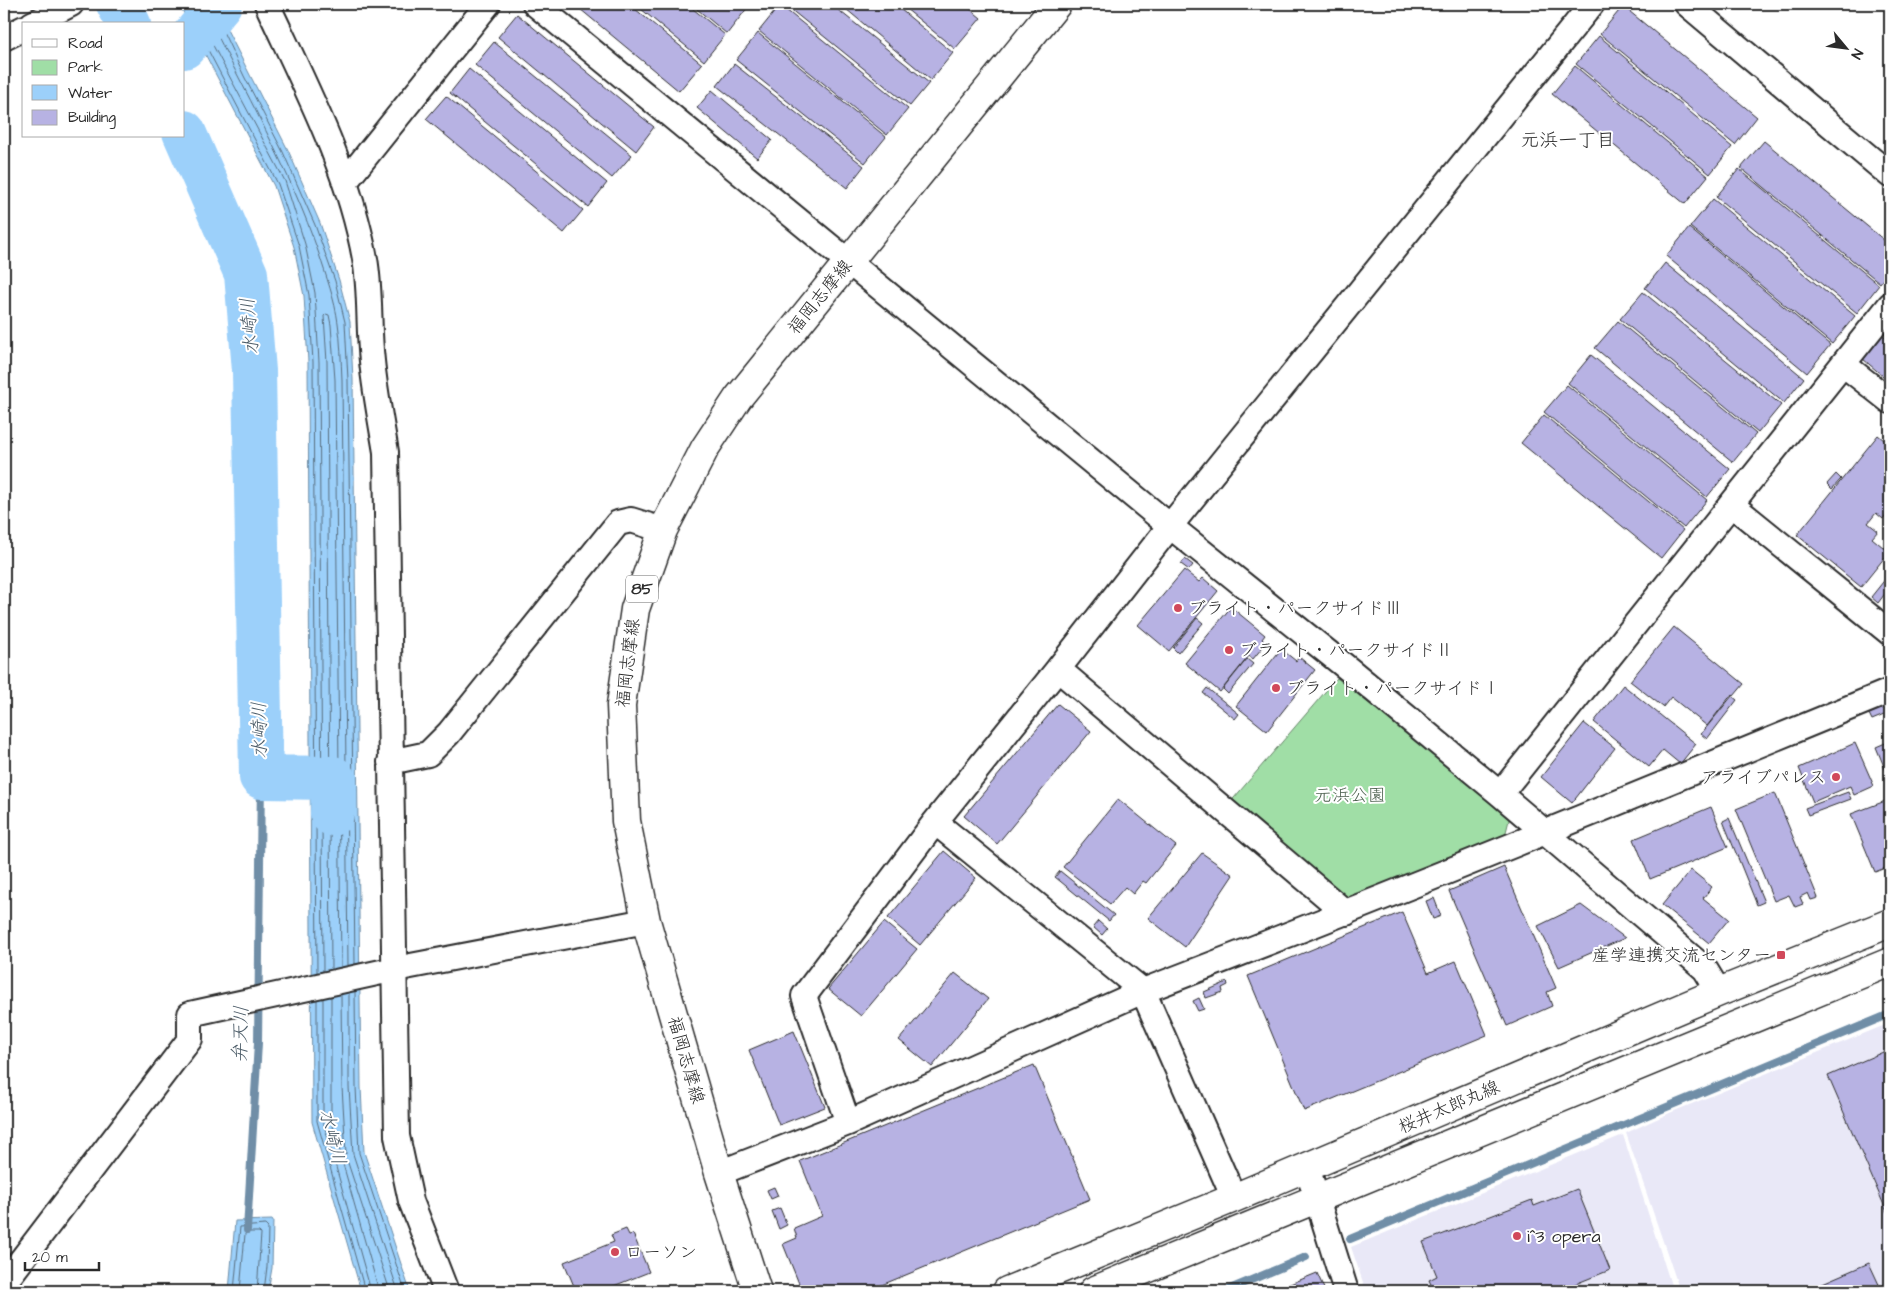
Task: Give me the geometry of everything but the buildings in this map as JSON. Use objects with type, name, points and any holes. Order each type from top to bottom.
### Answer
[{"type":"main road","name":"福岡志摩線","points":[[756,1291],[719,1173],[646,921],[626,822],[621,705],[634,609],[663,530],[705,448],[738,398],[1057,4]]},
{"type":"main road","name":"桜井太郎丸線","points":[[1007,1291],[1307,1168],[1719,992],[1890,923]]},
{"type":"main road","name":"桜井太郎丸線","points":[[1094,1291],[1890,962]]},
{"type":"street","points":[[36,22],[72,4]]},
{"type":"street","points":[[266,4],[304,83],[346,181],[365,259],[372,361],[386,452],[397,1136],[411,1201],[446,1291]]},
{"type":"street","points":[[346,181],[488,4]]},
{"type":"street","points":[[536,4],[1170,526],[1352,671],[1500,794],[1705,969],[1719,992]]},
{"type":"street","points":[[848,1123],[804,996],[936,822],[1170,526],[1592,4]]},
{"type":"street","points":[[1687,4],[1890,175]]},
{"type":"street","points":[[4,38],[22,29]]},
{"type":"street","points":[[1500,794],[1890,305]]},
{"type":"street","points":[[1844,364],[1890,401]]},
{"type":"street","points":[[1732,505],[1890,632]]},
{"type":"street","points":[[390,762],[428,754],[450,733],[618,523],[631,520],[663,530]]},
{"type":"street","points":[[1058,669],[1346,913]]},
{"type":"street","points":[[719,1173],[848,1123],[1144,991],[1545,833],[1890,691]]},
{"type":"street","points":[[936,822],[1144,991],[1234,1198]]},
{"type":"street","points":[[4,1283],[190,1039],[190,1014],[395,968],[646,921]]},
{"type":"street","points":[[1307,1168],[1346,1291]]},
{"type":"shaded area","points":[[1890,1023],[1890,1291],[1680,1291],[1626,1133],[1672,1112]]},
{"type":"shaded area","points":[[1623,1135],[1673,1291],[1366,1291],[1351,1247]]},
{"type":"green space","name":"元浜公園","points":[[1337,678],[1510,816],[1505,836],[1352,901],[1228,805]]},
{"type":"water","points":[[179,4],[214,4],[288,150],[320,223],[339,280],[350,322],[353,379],[361,1087],[364,1152],[410,1291],[361,1291],[312,1122],[308,362],[304,296],[294,247],[274,186]]},
{"type":"water","points":[[273,1220],[272,1268],[268,1291],[229,1291],[235,1221]]},
{"type":"waterway","name":"水崎川","points":[[118,4],[128,22]]},
{"type":"waterway","points":[[185,46],[220,4]]},
{"type":"waterway","name":"水崎川","points":[[185,134],[246,274],[254,371],[261,777],[333,778],[332,814]]},
{"type":"waterway","name":"弁天川","points":[[247,1230],[258,1043],[261,777]]},
{"type":"waterway","points":[[1350,1239],[1890,1014]]},
{"type":"waterway","points":[[1225,1291],[1306,1257]]},
{"type":"place","name":"ブライト・パークサイドⅢ","points":[[1178,608]]},
{"type":"place","name":"ブライト・パークサイドⅡ","points":[[1229,650]]},
{"type":"place","name":"ブライト・パークサイドⅠ","points":[[1276,688]]},
{"type":"place","name":"アライブパレス","points":[[1836,777]]},
{"type":"place","name":"産学連携交流センター","points":[[1781,955]]},
{"type":"place","name":"i^3 opera","points":[[1517,1236]]},
{"type":"place","name":"ローソン","points":[[615,1252]]},
{"type":"district","name":"元浜一丁目","points":[[1568,140]]}]
